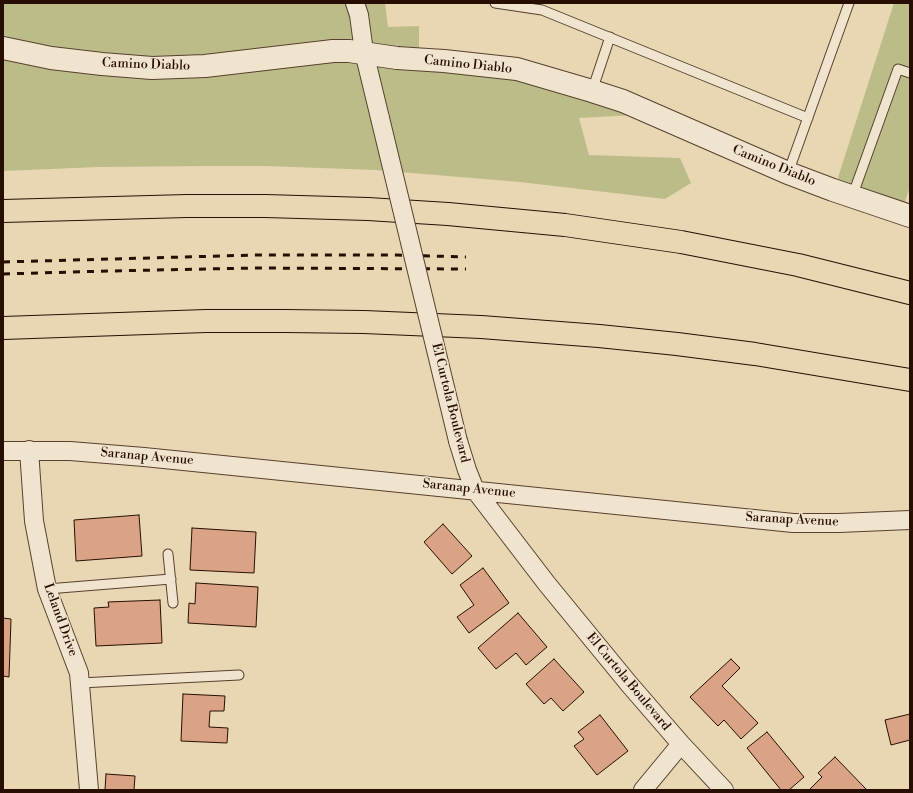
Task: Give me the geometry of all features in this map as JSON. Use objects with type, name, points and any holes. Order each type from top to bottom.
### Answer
[{"type":"highway","points":[[3,211],[187,206],[265,206],[362,209],[448,214],[565,225],[681,242],[775,260],[910,293]]},
{"type":"highway","points":[[3,328],[206,321],[364,322],[482,327],[677,344],[833,366],[910,380]]},
{"type":"street","name":"El Curtola Boulevard","points":[[354,3],[359,15],[364,52],[458,441],[467,470],[476,490],[552,589],[629,684],[681,744],[724,790]]},
{"type":"street","name":"Camino Diablo","points":[[3,48],[51,58],[152,68],[205,66],[333,51],[364,52],[381,57],[444,60],[517,69],[592,90],[623,101],[788,173],[852,197],[910,216]]},
{"type":"street","name":"Leland Drive","points":[[29,450],[34,521],[47,589],[79,673],[89,790]]},
{"type":"street","name":"Saranap Avenue","points":[[3,451],[70,451],[144,456],[793,523],[910,520]]},
{"type":"street","points":[[643,790],[681,744]]},
{"type":"lane","points":[[495,3],[542,10],[808,118]]},
{"type":"lane","points":[[788,173],[849,3]]},
{"type":"lane","points":[[592,90],[610,37]]},
{"type":"lane","points":[[852,197],[898,69],[910,73]]},
{"type":"lane","points":[[168,554],[173,603]]},
{"type":"lane","points":[[47,589],[171,579]]},
{"type":"lane","points":[[80,683],[240,675]]},
{"type":"green space","points":[[3,3],[385,3],[388,27],[419,26],[419,59],[444,61],[653,114],[579,118],[589,155],[680,158],[691,183],[665,199],[520,182],[376,170],[266,166],[207,166],[98,167],[3,171]]},
{"type":"green space","points":[[894,3],[910,3],[910,187],[901,213],[834,190]]},
{"type":"building","points":[[139,515],[142,556],[76,561],[74,520]]},
{"type":"building","points":[[443,524],[472,556],[452,574],[424,542]]},
{"type":"building","points":[[192,528],[256,532],[254,573],[190,570]]},
{"type":"building","points":[[483,568],[509,603],[469,633],[457,617],[474,605],[460,585]]},
{"type":"building","points":[[196,583],[258,587],[256,627],[188,623],[189,603],[195,604]]},
{"type":"building","points":[[160,600],[162,643],[96,646],[94,608],[109,607],[108,602]]},
{"type":"building","points":[[518,613],[547,647],[526,665],[516,653],[496,669],[478,648]]},
{"type":"building","points":[[3,618],[11,619],[9,677],[3,676]]},
{"type":"building","points":[[554,659],[584,692],[563,711],[551,698],[544,704],[526,684]]},
{"type":"building","points":[[731,659],[740,668],[722,686],[758,723],[741,739],[724,720],[718,726],[690,697]]},
{"type":"building","points":[[183,694],[225,696],[224,711],[210,711],[209,727],[228,728],[227,743],[181,741]]},
{"type":"building","points":[[910,714],[910,740],[891,745],[885,720]]},
{"type":"building","points":[[600,715],[628,751],[597,775],[574,746],[584,739],[578,732]]},
{"type":"building","points":[[767,732],[804,777],[789,790],[781,790],[747,748]]},
{"type":"building","points":[[835,757],[867,790],[809,790],[822,777],[818,773]]},
{"type":"building","points":[[106,774],[135,776],[134,790],[105,790]]},
{"type":"railway","points":[[3,262],[256,255],[397,255],[466,257]]},
{"type":"railway","points":[[3,274],[255,268],[466,269]]}]
